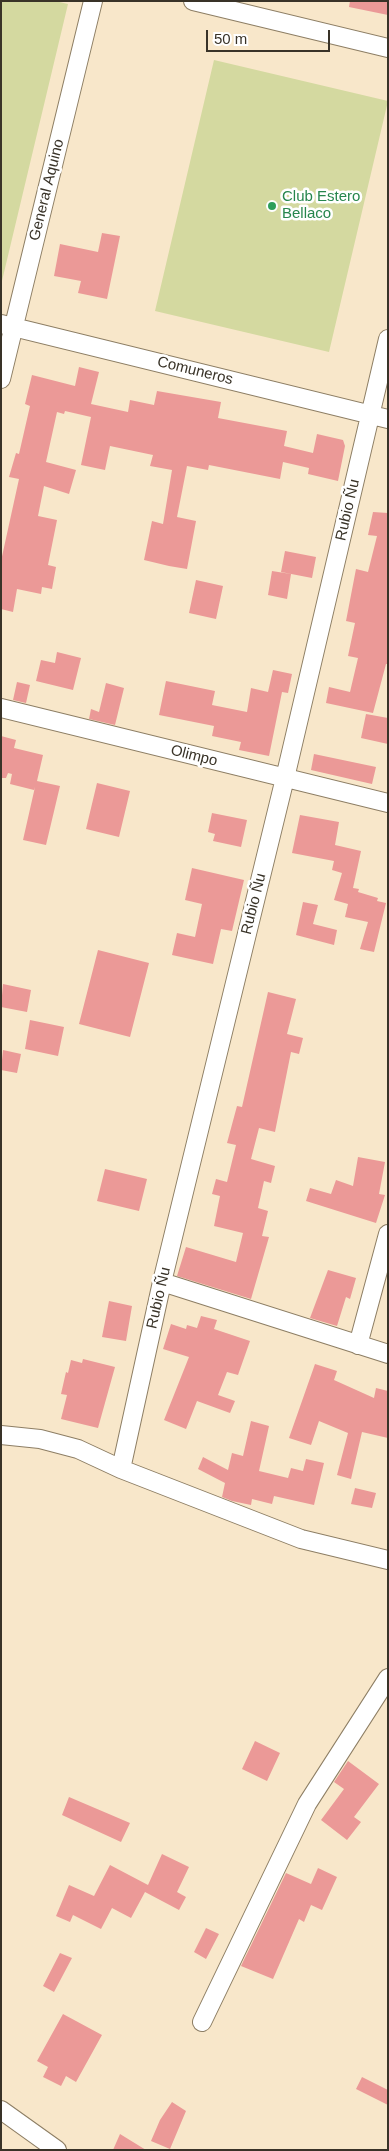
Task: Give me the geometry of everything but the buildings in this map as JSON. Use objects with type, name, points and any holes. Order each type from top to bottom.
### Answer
[{"type":"street","name":"General Aquino","points":[[1,379],[8,326],[93,1]]},
{"type":"street","points":[[193,1],[388,48]]},
{"type":"street","name":"Comuneros","points":[[8,326],[388,419]]},
{"type":"street","name":"Rubio Ñu","points":[[121,1469],[162,1282],[285,778],[388,339]]},
{"type":"street","name":"Olimpo","points":[[1,708],[388,803]]},
{"type":"street","points":[[358,1345],[388,1234]]},
{"type":"street","points":[[162,1282],[388,1354]]},
{"type":"street","points":[[1,1435],[40,1439],[78,1449],[121,1469],[302,1539],[388,1560]]},
{"type":"street","points":[[202,2022],[307,1804],[350,1734],[388,1678]]},
{"type":"street","points":[[1,2110],[57,2150]]},
{"type":"green space","points":[[1,1],[55,1],[68,4],[1,285]]},
{"type":"green space","name":"Club Estero Bellaco","points":[[214,60],[388,101],[329,352],[155,311]]},
{"type":"place","name":"Club Estero Bellaco","points":[[272,206]]}]
